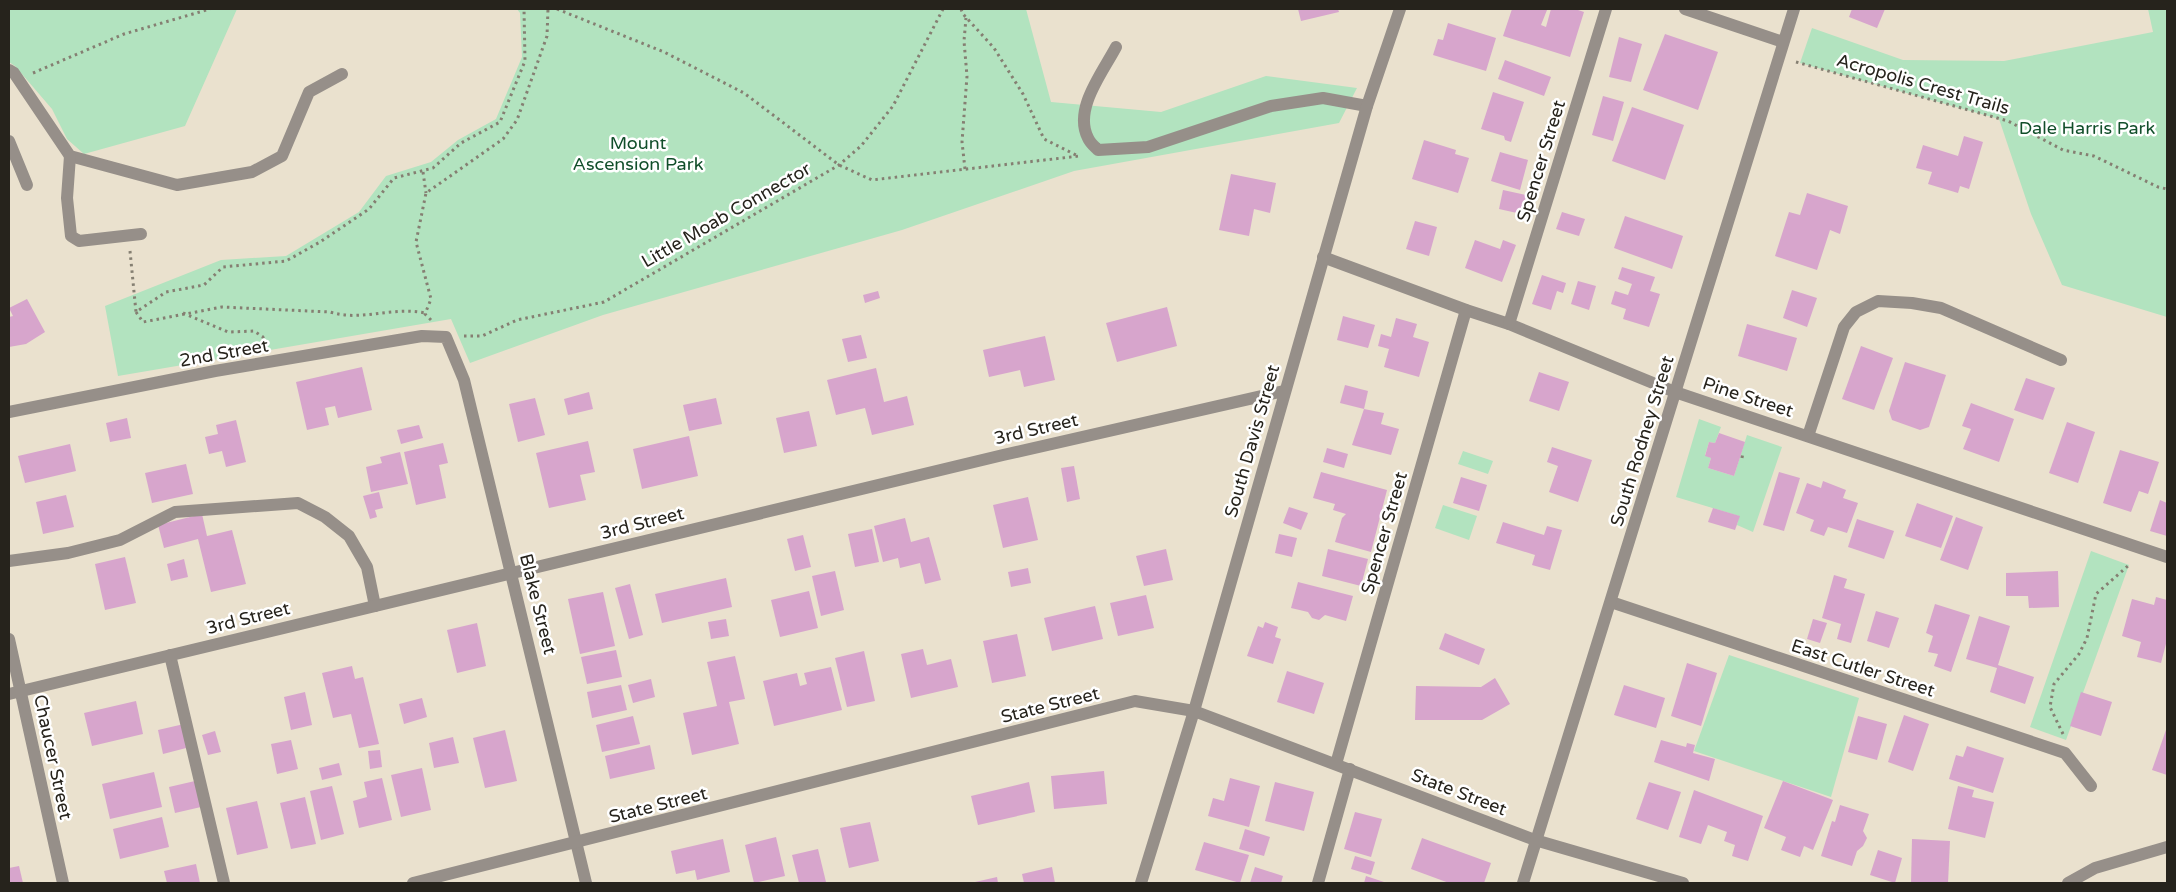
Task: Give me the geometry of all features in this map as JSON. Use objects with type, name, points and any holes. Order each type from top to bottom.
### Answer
[{"type":"street","name":"South Davis Street","points":[[1141,881],[1194,711],[1367,106],[1400,9]]},
{"type":"street","name":"Spencer Street","points":[[1509,324],[1606,9]]},
{"type":"street","points":[[1685,9],[1783,42]]},
{"type":"street","name":"South Rodney Street","points":[[1524,883],[1535,840],[1794,9]]},
{"type":"street","points":[[1116,47],[1089,98],[1084,123],[1088,139],[1098,150],[1148,147],[1271,106],[1323,98],[1367,106]]},
{"type":"street","points":[[9,70],[18,79],[70,156],[67,198],[71,236],[80,241],[141,234]]},
{"type":"street","points":[[70,156],[177,185],[252,172],[282,156],[309,92],[342,74]]},
{"type":"street","points":[[9,141],[26,185]]},
{"type":"street","name":"Pine Street","points":[[1323,257],[1509,324],[1675,392],[2167,557]]},
{"type":"street","points":[[1808,436],[1844,327],[1856,312],[1878,301],[1912,303],[1941,308],[2061,360]]},
{"type":"street","name":"Spencer Street","points":[[1336,764],[1466,310]]},
{"type":"street","name":"2nd Street","points":[[9,412],[269,362],[422,336],[446,337]]},
{"type":"street","name":"Blake Street","points":[[446,337],[464,380],[513,572],[586,883]]},
{"type":"street","name":"3rd Street","points":[[15,693],[993,457],[1284,391]]},
{"type":"street","points":[[9,561],[68,553],[120,540],[175,512],[298,503],[325,517],[349,536],[367,568],[376,606]]},
{"type":"street","name":"East Cutler Street","points":[[1610,602],[2065,753],[2091,786]]},
{"type":"street","name":"Chaucer Street","points":[[9,639],[15,693],[63,883]]},
{"type":"street","points":[[170,655],[224,883]]},
{"type":"street","name":"State Street","points":[[413,883],[577,844],[1135,702],[1194,711],[1535,840],[1683,883]]},
{"type":"street","points":[[1318,883],[1350,769]]},
{"type":"street","points":[[2068,883],[2095,868],[2167,847]]},
{"type":"street","points":[[1141,881],[1154,883]]},
{"type":"path","points":[[18,79],[124,34],[210,9]]},
{"type":"path","points":[[136,312],[166,292],[204,285],[223,267],[286,261],[320,242],[369,209],[394,178],[433,168],[461,143],[500,122],[524,61],[524,9]]},
{"type":"path","points":[[426,193],[503,139],[517,120],[547,36],[548,9]]},
{"type":"path","points":[[557,9],[664,52],[744,93],[840,165],[872,180],[1079,156],[1098,150]]},
{"type":"path","name":"Little Moab Connector","points":[[446,337],[482,336],[517,320],[604,302],[840,165],[860,146],[893,106],[943,9]]},
{"type":"path","points":[[961,9],[966,18],[994,48],[1023,94],[1044,139],[1079,156]]},
{"type":"path","points":[[965,169],[962,142],[967,76],[964,41],[966,18]]},
{"type":"path","name":"Acropolis Crest Trails","points":[[1778,57],[2008,121],[2063,150],[2094,156],[2158,187],[2167,189]]},
{"type":"path","points":[[423,172],[426,193],[416,242],[431,299],[425,313]]},
{"type":"path","points":[[128,235],[136,312],[144,322],[222,307],[330,312],[345,316],[411,310],[425,313],[446,337]]},
{"type":"path","points":[[183,313],[228,332],[254,332],[263,337],[269,362]]},
{"type":"path","points":[[1742,458],[1744,452]]},
{"type":"path","points":[[2066,740],[2050,706],[2054,684],[2079,654],[2087,638],[2096,594],[2129,565]]},
{"type":"green space","points":[[9,9],[237,9],[185,126],[84,154],[67,139],[52,109],[15,66],[9,62]]},
{"type":"green space","name":"Mount Ascension Park","points":[[517,9],[1026,9],[1051,102],[1161,112],[1266,76],[1357,88],[1339,123],[1074,171],[902,230],[603,315],[470,363],[451,319],[118,376],[105,306],[221,260],[286,256],[359,212],[386,176],[431,162],[458,140],[496,119],[522,57],[520,13]]},
{"type":"green space","name":"Dale Harris Park","points":[[2148,9],[2167,9],[2167,317],[2062,285],[2031,214],[1999,119],[1800,63],[1812,28],[1903,60],[2004,61],[2153,32]]},
{"type":"green space","points":[[1699,419],[1721,427],[1715,443],[1709,442],[1705,455],[1711,458],[1708,468],[1734,476],[1747,435],[1782,447],[1753,532],[1737,525],[1739,516],[1676,497]]},
{"type":"green space","points":[[1463,451],[1493,461],[1488,474],[1458,464]]},
{"type":"green space","points":[[1443,505],[1477,516],[1469,540],[1435,528]]},
{"type":"green space","points":[[2091,551],[2129,565],[2066,740],[2030,727]]},
{"type":"green space","points":[[1729,655],[1859,698],[1831,797],[1694,751]]},
{"type":"building","points":[[1298,9],[1338,9],[1339,12],[1301,21]]},
{"type":"building","points":[[1512,9],[1547,10],[1541,25],[1546,27],[1551,9],[1575,9],[1584,12],[1570,57],[1503,36]]},
{"type":"building","points":[[1852,9],[1885,9],[1877,28],[1849,17]]},
{"type":"building","points":[[1448,23],[1496,38],[1486,71],[1433,55],[1438,39],[1443,40]]},
{"type":"building","points":[[1665,34],[1718,52],[1698,110],[1643,90]]},
{"type":"building","points":[[1619,37],[1642,44],[1631,82],[1609,77]]},
{"type":"building","points":[[1505,60],[1551,77],[1544,96],[1498,79]]},
{"type":"building","points":[[1493,92],[1524,102],[1511,142],[1505,140],[1504,136],[1481,129]]},
{"type":"building","points":[[1603,96],[1624,102],[1613,141],[1592,135]]},
{"type":"building","points":[[1632,107],[1684,125],[1665,180],[1612,161]]},
{"type":"building","points":[[1964,136],[1983,142],[1969,189],[1960,186],[1958,193],[1928,184],[1932,172],[1916,168],[1923,145],[1958,156]]},
{"type":"building","points":[[1424,140],[1456,150],[1455,154],[1469,158],[1458,193],[1412,179]]},
{"type":"building","points":[[1500,152],[1528,160],[1520,190],[1491,181]]},
{"type":"building","points":[[1231,174],[1276,183],[1270,213],[1254,209],[1249,236],[1219,230]]},
{"type":"building","points":[[1503,190],[1530,196],[1526,215],[1499,209]]},
{"type":"building","points":[[1807,193],[1848,206],[1840,234],[1830,230],[1817,270],[1775,256],[1789,212],[1800,215]]},
{"type":"building","points":[[1562,212],[1585,219],[1579,236],[1556,229]]},
{"type":"building","points":[[1625,216],[1683,236],[1672,269],[1614,248]]},
{"type":"building","points":[[1415,221],[1437,227],[1429,256],[1406,249]]},
{"type":"building","points":[[1475,240],[1500,249],[1503,240],[1516,245],[1502,282],[1465,268]]},
{"type":"building","points":[[1622,267],[1655,277],[1650,291],[1660,294],[1649,327],[1623,319],[1626,309],[1611,304],[1615,291],[1628,295],[1632,284],[1618,279]]},
{"type":"building","points":[[1542,275],[1566,283],[1563,293],[1557,291],[1551,310],[1532,304]]},
{"type":"building","points":[[1578,281],[1596,286],[1589,310],[1571,304]]},
{"type":"building","points":[[1792,290],[1817,298],[1807,327],[1783,318]]},
{"type":"building","points":[[878,291],[880,298],[865,303],[863,295]]},
{"type":"building","points":[[27,299],[45,332],[26,344],[9,347],[9,317],[13,316],[9,308]]},
{"type":"building","points":[[1167,307],[1177,346],[1117,362],[1106,323]]},
{"type":"building","points":[[1343,316],[1375,325],[1368,348],[1337,340]]},
{"type":"building","points":[[1396,318],[1417,324],[1413,337],[1429,342],[1419,377],[1384,367],[1389,349],[1378,346],[1381,334],[1391,337]]},
{"type":"building","points":[[1747,324],[1797,338],[1787,371],[1738,356]]},
{"type":"building","points":[[861,335],[867,358],[848,362],[842,339]]},
{"type":"building","points":[[1045,336],[1055,380],[1024,387],[1020,370],[989,377],[983,350]]},
{"type":"building","points":[[1861,346],[1893,358],[1874,410],[1842,399]]},
{"type":"building","points":[[1905,362],[1946,375],[1929,427],[1920,430],[1892,420],[1889,411]]},
{"type":"building","points":[[362,367],[372,410],[338,418],[335,406],[325,408],[329,425],[307,430],[296,382]]},
{"type":"building","points":[[876,368],[884,402],[907,396],[914,425],[872,435],[865,408],[836,415],[827,380]]},
{"type":"building","points":[[1539,372],[1569,382],[1559,411],[1529,401]]},
{"type":"building","points":[[2026,378],[2055,388],[2043,420],[2014,410]]},
{"type":"building","points":[[1345,385],[1368,391],[1364,409],[1340,403]]},
{"type":"building","points":[[589,392],[593,409],[568,415],[564,399]]},
{"type":"building","points":[[535,398],[545,435],[518,442],[509,404]]},
{"type":"building","points":[[716,398],[722,424],[689,431],[683,405]]},
{"type":"building","points":[[1971,403],[2014,419],[1999,462],[1963,449],[1971,429],[1962,426]]},
{"type":"building","points":[[1364,409],[1384,413],[1381,424],[1399,429],[1391,455],[1352,445]]},
{"type":"building","points":[[809,411],[817,446],[784,453],[776,418]]},
{"type":"building","points":[[127,418],[131,438],[110,442],[106,423]]},
{"type":"building","points":[[236,420],[246,462],[226,467],[222,451],[209,454],[205,437],[218,434],[216,425]]},
{"type":"building","points":[[2067,422],[2095,432],[2078,483],[2049,473]]},
{"type":"building","points":[[419,425],[423,438],[401,444],[397,430]]},
{"type":"building","points":[[1719,433],[1745,442],[1734,476],[1708,468],[1711,458],[1705,456],[1709,442],[1715,443]]},
{"type":"building","points":[[689,436],[698,476],[642,489],[633,449]]},
{"type":"building","points":[[588,441],[595,472],[580,475],[586,500],[549,508],[536,453]]},
{"type":"building","points":[[443,443],[448,463],[439,465],[446,498],[416,505],[404,452]]},
{"type":"building","points":[[70,444],[76,471],[25,483],[18,456]]},
{"type":"building","points":[[1552,447],[1592,460],[1578,502],[1549,492],[1558,466],[1547,462]]},
{"type":"building","points":[[1327,448],[1348,454],[1344,468],[1323,462]]},
{"type":"building","points":[[2120,450],[2159,462],[2148,494],[2139,491],[2131,512],[2103,503]]},
{"type":"building","points":[[400,452],[408,484],[371,492],[366,467],[382,463],[380,457]]},
{"type":"building","points":[[186,464],[193,494],[152,503],[145,473]]},
{"type":"building","points":[[1074,466],[1080,499],[1067,502],[1061,468]]},
{"type":"building","points":[[1321,472],[1387,490],[1371,552],[1335,542],[1342,518],[1346,514],[1333,510],[1335,504],[1313,498]]},
{"type":"building","points":[[1779,472],[1800,478],[1784,531],[1763,525]]},
{"type":"building","points":[[1461,477],[1487,485],[1479,511],[1453,503]]},
{"type":"building","points":[[1823,481],[1846,490],[1843,498],[1858,503],[1847,533],[1828,527],[1824,536],[1810,531],[1814,520],[1796,513],[1807,483],[1821,488]]},
{"type":"building","points":[[379,492],[383,508],[375,510],[377,517],[370,519],[363,496]]},
{"type":"building","points":[[66,495],[74,527],[43,534],[36,502]]},
{"type":"building","points":[[1028,497],[1038,540],[1003,548],[993,505]]},
{"type":"building","points":[[2160,500],[2167,503],[2167,536],[2150,531]]},
{"type":"building","points":[[1917,503],[1953,516],[1941,548],[1905,536]]},
{"type":"building","points":[[1289,507],[1308,513],[1301,530],[1283,523]]},
{"type":"building","points":[[1713,508],[1740,516],[1735,530],[1708,522]]},
{"type":"building","points":[[202,514],[207,536],[232,530],[246,584],[211,592],[198,539],[164,548],[158,525]]},
{"type":"building","points":[[1956,517],[1983,527],[1968,570],[1940,560]]},
{"type":"building","points":[[905,518],[911,542],[929,537],[941,580],[925,584],[920,563],[900,568],[898,558],[883,562],[874,526]]},
{"type":"building","points":[[1857,519],[1894,531],[1884,559],[1848,547]]},
{"type":"building","points":[[1503,522],[1544,535],[1547,526],[1562,530],[1550,570],[1532,565],[1535,555],[1496,543]]},
{"type":"building","points":[[872,529],[879,562],[855,567],[848,534]]},
{"type":"building","points":[[1279,534],[1297,538],[1292,557],[1275,553]]},
{"type":"building","points":[[803,535],[811,567],[795,571],[787,539]]},
{"type":"building","points":[[1166,549],[1173,580],[1144,586],[1136,556]]},
{"type":"building","points":[[1328,549],[1368,559],[1361,586],[1322,576]]},
{"type":"building","points":[[125,557],[136,603],[105,610],[95,564]]},
{"type":"building","points":[[184,559],[188,577],[171,581],[167,564]]},
{"type":"building","points":[[1028,568],[1031,583],[1011,587],[1008,572]]},
{"type":"building","points":[[835,571],[844,610],[821,616],[812,576]]},
{"type":"building","points":[[2058,571],[2059,607],[2029,608],[2028,596],[2006,596],[2006,573]]},
{"type":"building","points":[[1834,575],[1847,579],[1844,588],[1865,594],[1851,643],[1837,639],[1841,624],[1822,618]]},
{"type":"building","points":[[726,578],[732,607],[662,623],[655,594]]},
{"type":"building","points":[[1298,582],[1353,596],[1346,621],[1325,615],[1319,620],[1312,618],[1308,612],[1291,608]]},
{"type":"building","points":[[630,584],[643,635],[629,639],[615,588]]},
{"type":"building","points":[[809,591],[818,628],[780,637],[771,600]]},
{"type":"building","points":[[603,592],[615,646],[580,654],[568,599]]},
{"type":"building","points":[[1146,595],[1154,628],[1118,636],[1110,603]]},
{"type":"building","points":[[2156,597],[2167,600],[2167,640],[2161,663],[2137,657],[2141,642],[2122,636],[2132,599],[2154,605]]},
{"type":"building","points":[[1935,604],[1970,615],[1951,672],[1934,666],[1938,654],[1928,652],[1933,636],[1926,633]]},
{"type":"building","points":[[1095,606],[1103,639],[1052,651],[1044,618]]},
{"type":"building","points":[[1876,611],[1899,618],[1889,648],[1867,641]]},
{"type":"building","points":[[1979,616],[2010,626],[1998,665],[2034,677],[2025,704],[1990,692],[1997,668],[1966,659]]},
{"type":"building","points":[[726,619],[729,636],[711,639],[708,622]]},
{"type":"building","points":[[1813,619],[1827,623],[1820,643],[1807,639]]},
{"type":"building","points":[[1265,622],[1278,627],[1275,637],[1281,639],[1273,664],[1247,656],[1258,626],[1263,628]]},
{"type":"building","points":[[477,623],[486,666],[457,673],[447,630]]},
{"type":"building","points":[[1445,633],[1485,649],[1479,665],[1439,649]]},
{"type":"building","points":[[1017,634],[1026,676],[992,683],[983,641]]},
{"type":"building","points":[[923,649],[927,665],[951,659],[958,687],[911,698],[901,654]]},
{"type":"building","points":[[616,650],[622,677],[587,684],[581,657]]},
{"type":"building","points":[[864,651],[875,701],[847,707],[835,658]]},
{"type":"building","points":[[735,656],[745,699],[729,702],[739,744],[692,755],[683,713],[717,706],[707,662]]},
{"type":"building","points":[[1687,663],[1717,673],[1701,726],[1671,716]]},
{"type":"building","points":[[352,666],[355,679],[363,677],[379,744],[359,748],[351,714],[333,718],[322,673]]},
{"type":"building","points":[[831,667],[842,710],[774,726],[763,681],[797,673],[800,686],[807,684],[804,673]]},
{"type":"building","points":[[1287,671],[1324,683],[1314,714],[1277,702]]},
{"type":"building","points":[[1495,678],[1510,704],[1482,720],[1415,720],[1416,686],[1481,687]]},
{"type":"building","points":[[651,679],[655,697],[633,703],[628,685]]},
{"type":"building","points":[[621,685],[627,710],[592,718],[587,692]]},
{"type":"building","points":[[1624,685],[1665,698],[1656,728],[1614,715]]},
{"type":"building","points":[[305,692],[312,725],[291,730],[284,697]]},
{"type":"building","points":[[2081,692],[2112,702],[2101,736],[2070,726]]},
{"type":"building","points":[[422,698],[427,717],[404,724],[399,704]]},
{"type":"building","points":[[136,701],[143,734],[92,746],[84,713]]},
{"type":"building","points":[[1904,715],[1929,724],[1913,771],[1888,762]]},
{"type":"building","points":[[633,716],[640,744],[602,752],[596,725]]},
{"type":"building","points":[[1858,716],[1887,724],[1877,760],[1848,752]]},
{"type":"building","points":[[184,724],[190,747],[163,754],[158,730]]},
{"type":"building","points":[[2167,727],[2167,775],[2152,770]]},
{"type":"building","points":[[505,730],[517,781],[485,788],[473,738]]},
{"type":"building","points":[[215,731],[221,752],[208,755],[202,735]]},
{"type":"building","points":[[453,737],[459,763],[434,768],[429,743]]},
{"type":"building","points":[[291,740],[298,769],[277,774],[271,744]]},
{"type":"building","points":[[1661,740],[1686,747],[1687,743],[1695,745],[1693,753],[1715,759],[1709,781],[1654,762]]},
{"type":"building","points":[[650,745],[655,769],[610,779],[605,756]]},
{"type":"building","points":[[1967,746],[2004,758],[1993,793],[1949,779],[1956,755],[1963,757]]},
{"type":"building","points":[[380,750],[382,767],[370,769],[368,751]]},
{"type":"building","points":[[339,763],[342,775],[322,780],[319,768]]},
{"type":"building","points":[[422,768],[431,810],[401,817],[391,775]]},
{"type":"building","points":[[1104,771],[1107,804],[1054,809],[1051,776]]},
{"type":"building","points":[[154,772],[162,807],[110,819],[102,784]]},
{"type":"building","points":[[382,778],[392,820],[359,828],[353,801],[367,797],[364,782]]},
{"type":"building","points":[[1230,778],[1260,786],[1249,827],[1208,816],[1213,798],[1224,801]]},
{"type":"building","points":[[195,781],[201,807],[175,813],[169,787]]},
{"type":"building","points":[[1783,781],[1833,800],[1813,850],[1804,846],[1800,857],[1781,850],[1786,837],[1764,828]]},
{"type":"building","points":[[1029,782],[1035,812],[978,825],[971,796]]},
{"type":"building","points":[[1275,782],[1314,792],[1304,831],[1265,821]]},
{"type":"building","points":[[1649,782],[1681,792],[1668,830],[1636,819]]},
{"type":"building","points":[[332,786],[344,834],[321,840],[310,791]]},
{"type":"building","points":[[1958,786],[1974,790],[1972,797],[1994,802],[1985,838],[1948,829]]},
{"type":"building","points":[[1694,790],[1763,816],[1748,861],[1732,856],[1735,845],[1724,841],[1727,832],[1708,825],[1701,844],[1679,837]]},
{"type":"building","points":[[305,797],[316,844],[291,849],[280,803]]},
{"type":"building","points":[[257,801],[268,848],[237,855],[226,808]]},
{"type":"building","points":[[1840,805],[1869,814],[1863,831],[1867,838],[1863,846],[1857,851],[1852,866],[1821,856],[1832,821],[1835,822]]},
{"type":"building","points":[[1355,812],[1382,819],[1371,857],[1344,849]]},
{"type":"building","points":[[162,817],[169,847],[120,859],[113,829]]},
{"type":"building","points":[[870,822],[879,861],[849,868],[840,828]]},
{"type":"building","points":[[1245,829],[1270,837],[1264,856],[1239,849]]},
{"type":"building","points":[[776,837],[785,876],[754,883],[745,845]]},
{"type":"building","points":[[1422,838],[1491,863],[1484,883],[1449,883],[1411,869]]},
{"type":"building","points":[[723,839],[730,872],[697,880],[695,870],[676,874],[671,851]]},
{"type":"building","points":[[1912,839],[1950,841],[1948,883],[1911,883]]},
{"type":"building","points":[[1204,842],[1249,855],[1240,883],[1195,870]]},
{"type":"building","points":[[818,849],[826,882],[799,883],[792,855]]},
{"type":"building","points":[[1878,850],[1902,858],[1895,883],[1870,875]]},
{"type":"building","points":[[1355,856],[1375,862],[1371,875],[1351,869]]},
{"type":"building","points":[[196,864],[200,883],[167,883],[164,871]]},
{"type":"building","points":[[19,866],[23,883],[9,883],[9,868]]},
{"type":"building","points":[[1052,867],[1055,883],[1024,883],[1022,874]]},
{"type":"building","points":[[1255,867],[1283,876],[1281,883],[1250,883]]},
{"type":"building","points":[[1366,876],[1387,883],[1364,883]]},
{"type":"building","points":[[997,877],[998,883],[975,883],[975,882]]}]
